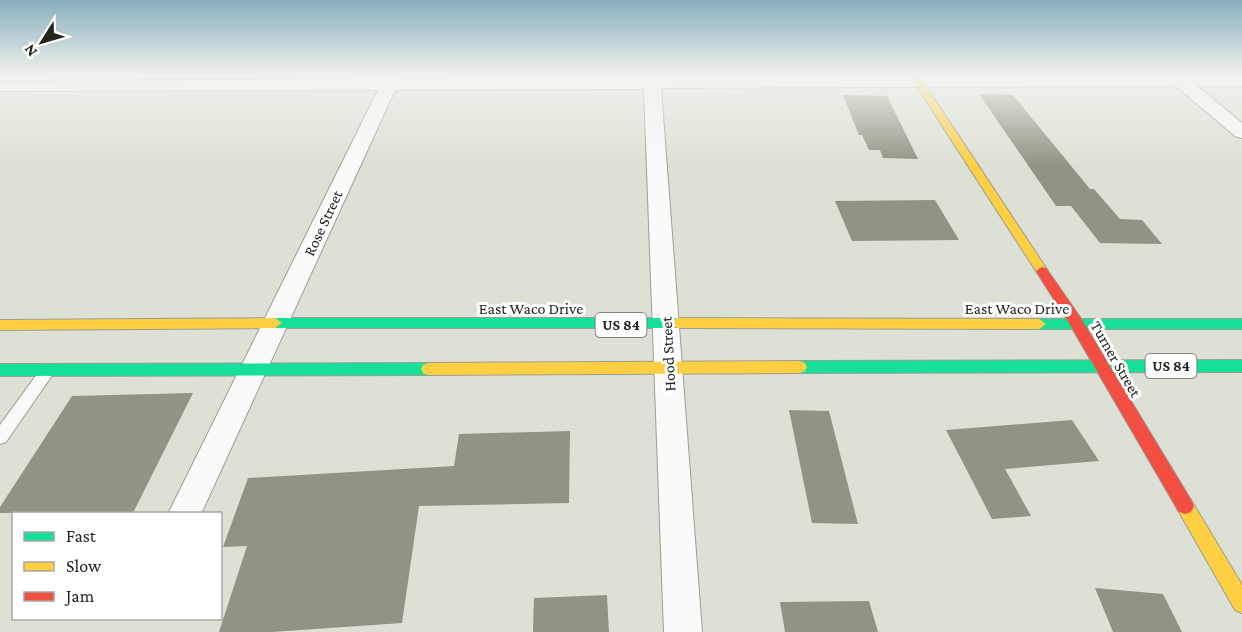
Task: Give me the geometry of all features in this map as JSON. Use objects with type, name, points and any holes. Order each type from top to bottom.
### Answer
[{"type":"main road","name":"Turner Street","points":[[933,105],[1077,324],[1242,603]]},
{"type":"main road","name":"East Waco Drive","points":[[0,325],[276,322],[666,325],[1242,324]]},
{"type":"main road","name":"US 84","points":[[0,370],[1242,366]]},
{"type":"street","name":"Rose Street","points":[[184,512],[251,369],[276,322],[379,105]]},
{"type":"street","name":"Hood Street","points":[[653,105],[683,632]]},
{"type":"street","points":[[1210,105],[1242,132]]},
{"type":"lane","points":[[2,431],[48,370]]},
{"type":"building","points":[[847,105],[892,105],[918,159],[883,158],[880,150],[869,150],[862,135],[859,135]]},
{"type":"building","points":[[987,105],[1022,105],[1090,189],[1094,189],[1120,219],[1142,220],[1162,244],[1100,243],[1071,206],[1056,206]]},
{"type":"building","points":[[935,200],[959,240],[852,241],[835,201]]},
{"type":"building","points":[[193,393],[134,512],[0,513],[0,507],[72,396]]},
{"type":"building","points":[[789,410],[829,411],[858,524],[812,523]]},
{"type":"building","points":[[1072,420],[1099,461],[1005,469],[1031,516],[992,519],[946,430]]},
{"type":"building","points":[[570,431],[569,503],[419,506],[402,623],[272,632],[219,632],[247,546],[223,547],[248,478],[454,466],[459,434]]},
{"type":"building","points":[[1095,588],[1163,594],[1182,632],[1113,632]]},
{"type":"building","points":[[607,595],[609,632],[533,632],[534,598]]},
{"type":"building","points":[[869,601],[878,632],[785,632],[780,602]]},
{"type":"traffic: fast","points":[[275,323],[677,323]]},
{"type":"traffic: fast","points":[[1039,324],[1242,324]]},
{"type":"traffic: fast","points":[[800,367],[1242,366]]},
{"type":"traffic: fast","points":[[0,370],[428,369]]},
{"type":"traffic: slow","points":[[933,105],[1042,271]]},
{"type":"traffic: slow","points":[[0,325],[275,323]]},
{"type":"traffic: slow","points":[[677,323],[1039,324]]},
{"type":"traffic: slow","points":[[428,369],[800,367]]},
{"type":"traffic: slow","points":[[1185,506],[1242,603]]},
{"type":"traffic: jam","points":[[1042,271],[1077,324],[1185,506]]}]
